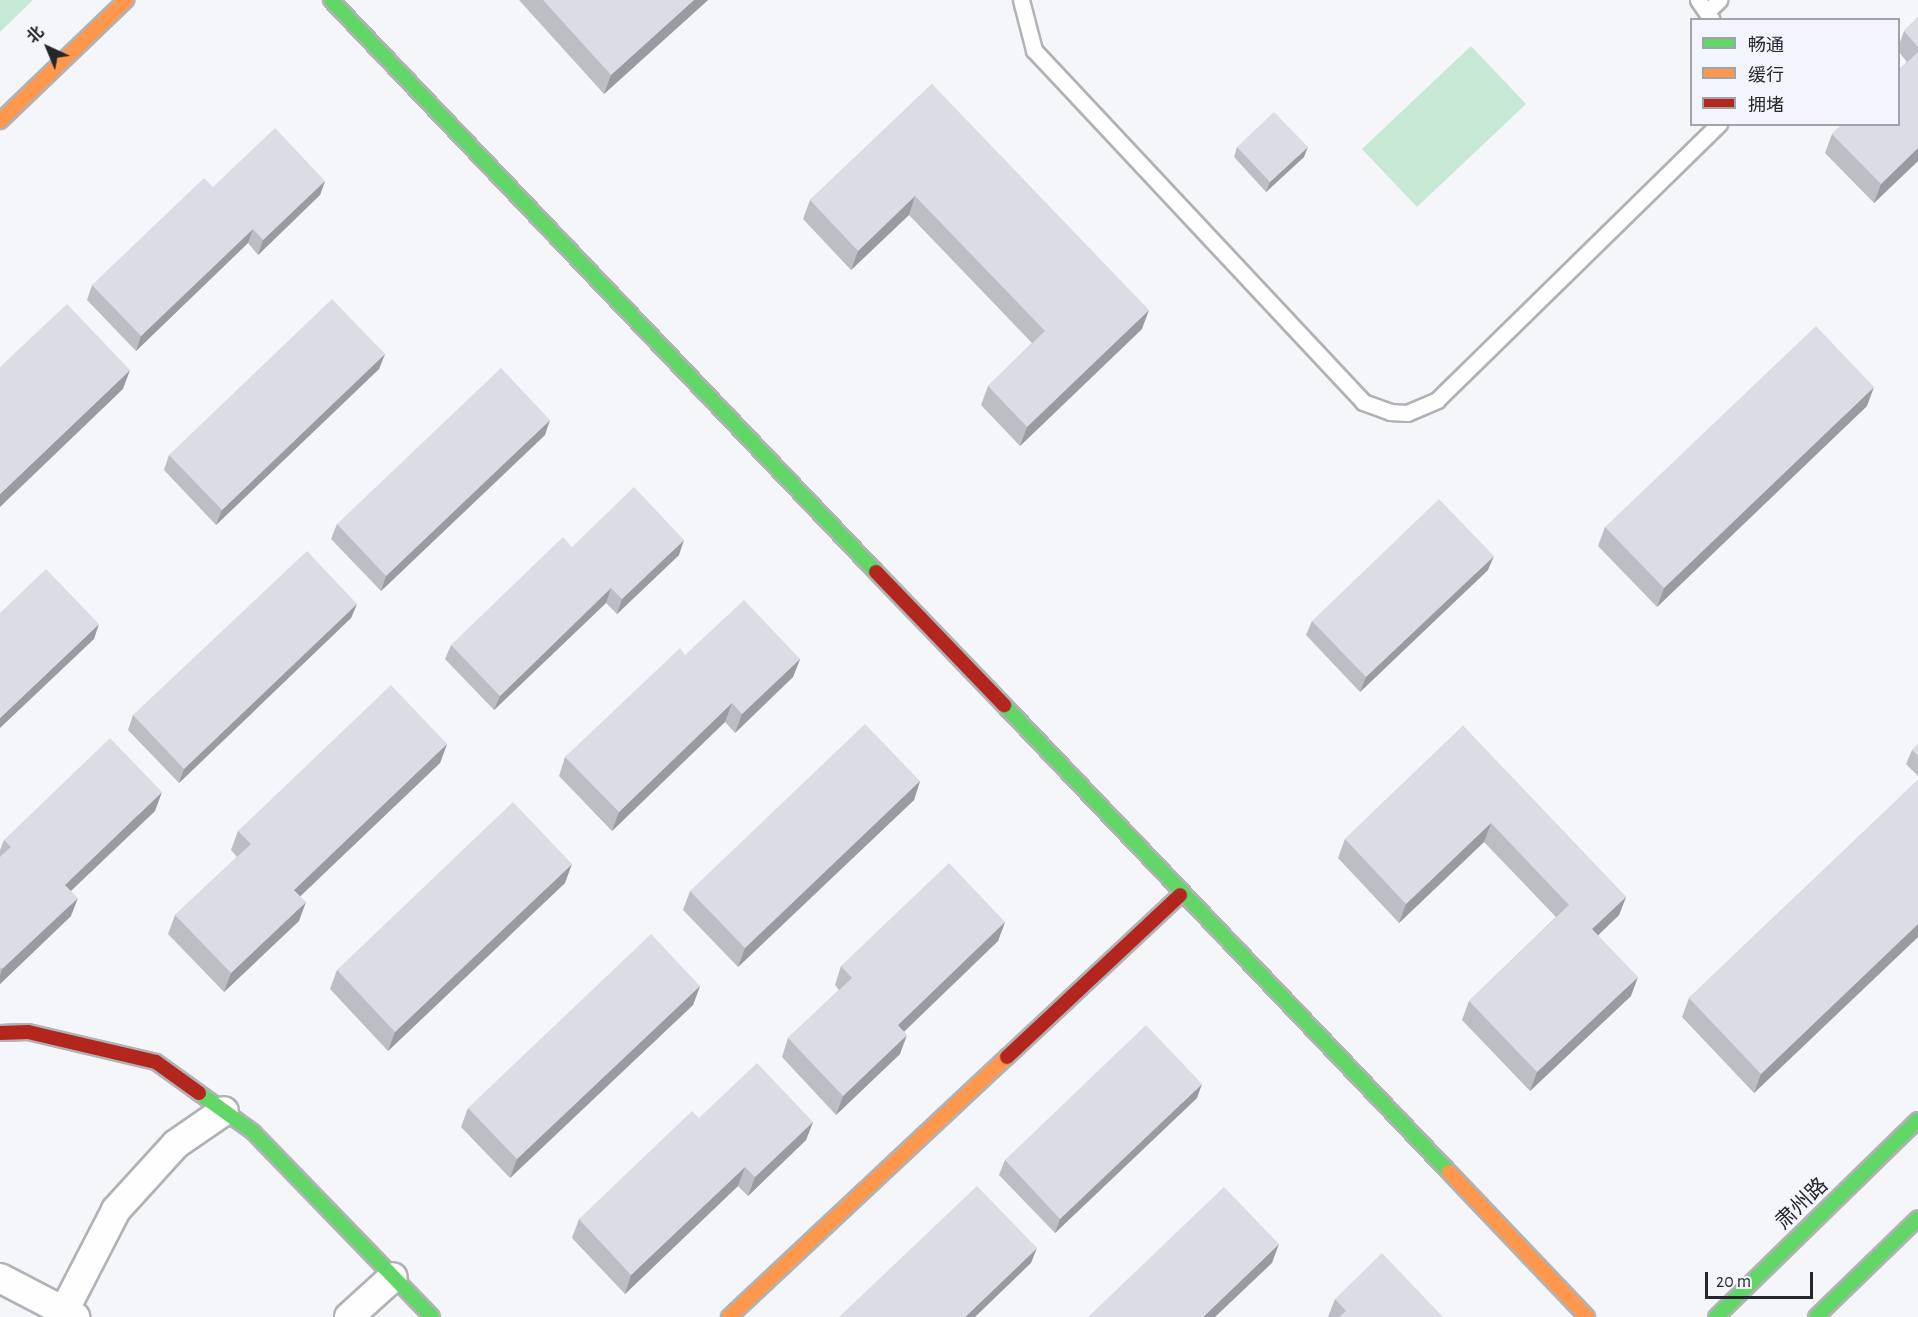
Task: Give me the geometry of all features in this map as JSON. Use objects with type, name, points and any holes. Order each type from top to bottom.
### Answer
[{"type":"street","points":[[0,121],[126,0]]},
{"type":"street","points":[[331,0],[1180,896],[1587,1317]]},
{"type":"street","points":[[729,1317],[1180,896]]},
{"type":"street","points":[[0,1033],[28,1032],[156,1062],[253,1132],[432,1317]]},
{"type":"street","points":[[0,1278],[70,1313],[116,1210],[176,1144],[224,1111]]},
{"type":"street","name":"肃州路","points":[[1716,1317],[1918,1120]]},
{"type":"street","points":[[1816,1317],[1918,1218]]},
{"type":"street","points":[[349,1317],[393,1277]]},
{"type":"lane","points":[[1021,0],[1034,50],[1363,402],[1390,412],[1407,413],[1437,400],[1717,126]]},
{"type":"green space","points":[[0,0],[33,0],[0,32]]},
{"type":"green space","points":[[1471,46],[1526,104],[1417,207],[1362,149]]},
{"type":"building","points":[[543,0],[694,0],[611,75]]},
{"type":"building","points":[[1918,17],[1918,47],[1904,31]]},
{"type":"building","points":[[1918,52],[1918,148],[1881,184],[1832,134],[1840,126],[1900,126],[1900,69]]},
{"type":"building","points":[[932,84],[1149,310],[1027,427],[988,386],[1045,331],[915,196],[858,251],[810,200]]},
{"type":"building","points":[[1274,112],[1308,147],[1270,182],[1237,147]]},
{"type":"building","points":[[275,128],[325,181],[263,240],[253,229],[141,336],[92,285],[204,178],[213,187]]},
{"type":"building","points":[[332,299],[385,354],[222,510],[169,455]]},
{"type":"building","points":[[67,304],[130,370],[0,494],[0,367]]},
{"type":"building","points":[[1816,326],[1874,387],[1664,588],[1605,527]]},
{"type":"building","points":[[501,368],[550,420],[386,576],[337,524]]},
{"type":"building","points":[[634,487],[684,540],[622,599],[611,588],[500,696],[451,645],[563,537],[572,547]]},
{"type":"building","points":[[1439,499],[1494,556],[1366,677],[1312,621]]},
{"type":"building","points":[[307,551],[357,604],[184,769],[133,715]]},
{"type":"building","points":[[46,569],[99,624],[0,718],[0,613]]},
{"type":"building","points":[[744,600],[800,659],[742,714],[732,703],[619,812],[565,757],[680,648],[685,655]]},
{"type":"building","points":[[391,685],[447,744],[294,890],[306,902],[231,973],[175,915],[251,844],[238,831]]},
{"type":"building","points":[[865,724],[920,781],[745,948],[690,891]]},
{"type":"building","points":[[1463,726],[1626,897],[1592,929],[1638,977],[1537,1072],[1469,1001],[1569,905],[1491,823],[1406,904],[1345,839]]},
{"type":"building","points":[[110,738],[162,792],[65,885],[78,898],[2,969],[0,967],[0,857],[11,847],[4,840]]},
{"type":"building","points":[[1918,744],[1918,756],[1912,750]]},
{"type":"building","points":[[1918,780],[1918,924],[1761,1074],[1689,998]]},
{"type":"building","points":[[513,802],[572,864],[395,1032],[337,970]]},
{"type":"building","points":[[949,863],[1005,922],[898,1025],[907,1035],[843,1096],[788,1038],[852,978],[841,966]]},
{"type":"building","points":[[651,934],[700,986],[517,1159],[468,1108]]},
{"type":"building","points":[[1146,1025],[1202,1084],[1060,1219],[1005,1160]]},
{"type":"building","points":[[757,1063],[813,1122],[755,1177],[745,1167],[631,1275],[579,1219],[692,1111],[699,1118]]},
{"type":"building","points":[[977,1186],[1037,1248],[965,1317],[839,1317]]},
{"type":"building","points":[[1224,1187],[1279,1244],[1203,1317],[1088,1317]]},
{"type":"building","points":[[1382,1253],[1443,1317],[1339,1317],[1346,1311],[1335,1299]]},
{"type":"traffic: fast","points":[[331,0],[876,572]]},
{"type":"traffic: fast","points":[[1004,705],[1449,1172]]},
{"type":"traffic: fast","points":[[199,1093],[253,1132],[432,1317]]},
{"type":"traffic: fast","points":[[1716,1317],[1918,1120]]},
{"type":"traffic: fast","points":[[1816,1317],[1918,1218]]},
{"type":"traffic: slow","points":[[0,121],[126,0]]},
{"type":"traffic: slow","points":[[729,1317],[1007,1057]]},
{"type":"traffic: slow","points":[[1449,1172],[1587,1317]]},
{"type":"traffic: jam","points":[[876,572],[1004,705]]},
{"type":"traffic: jam","points":[[1007,1057],[1180,895]]},
{"type":"traffic: jam","points":[[0,1033],[28,1032],[156,1062],[199,1093]]}]
